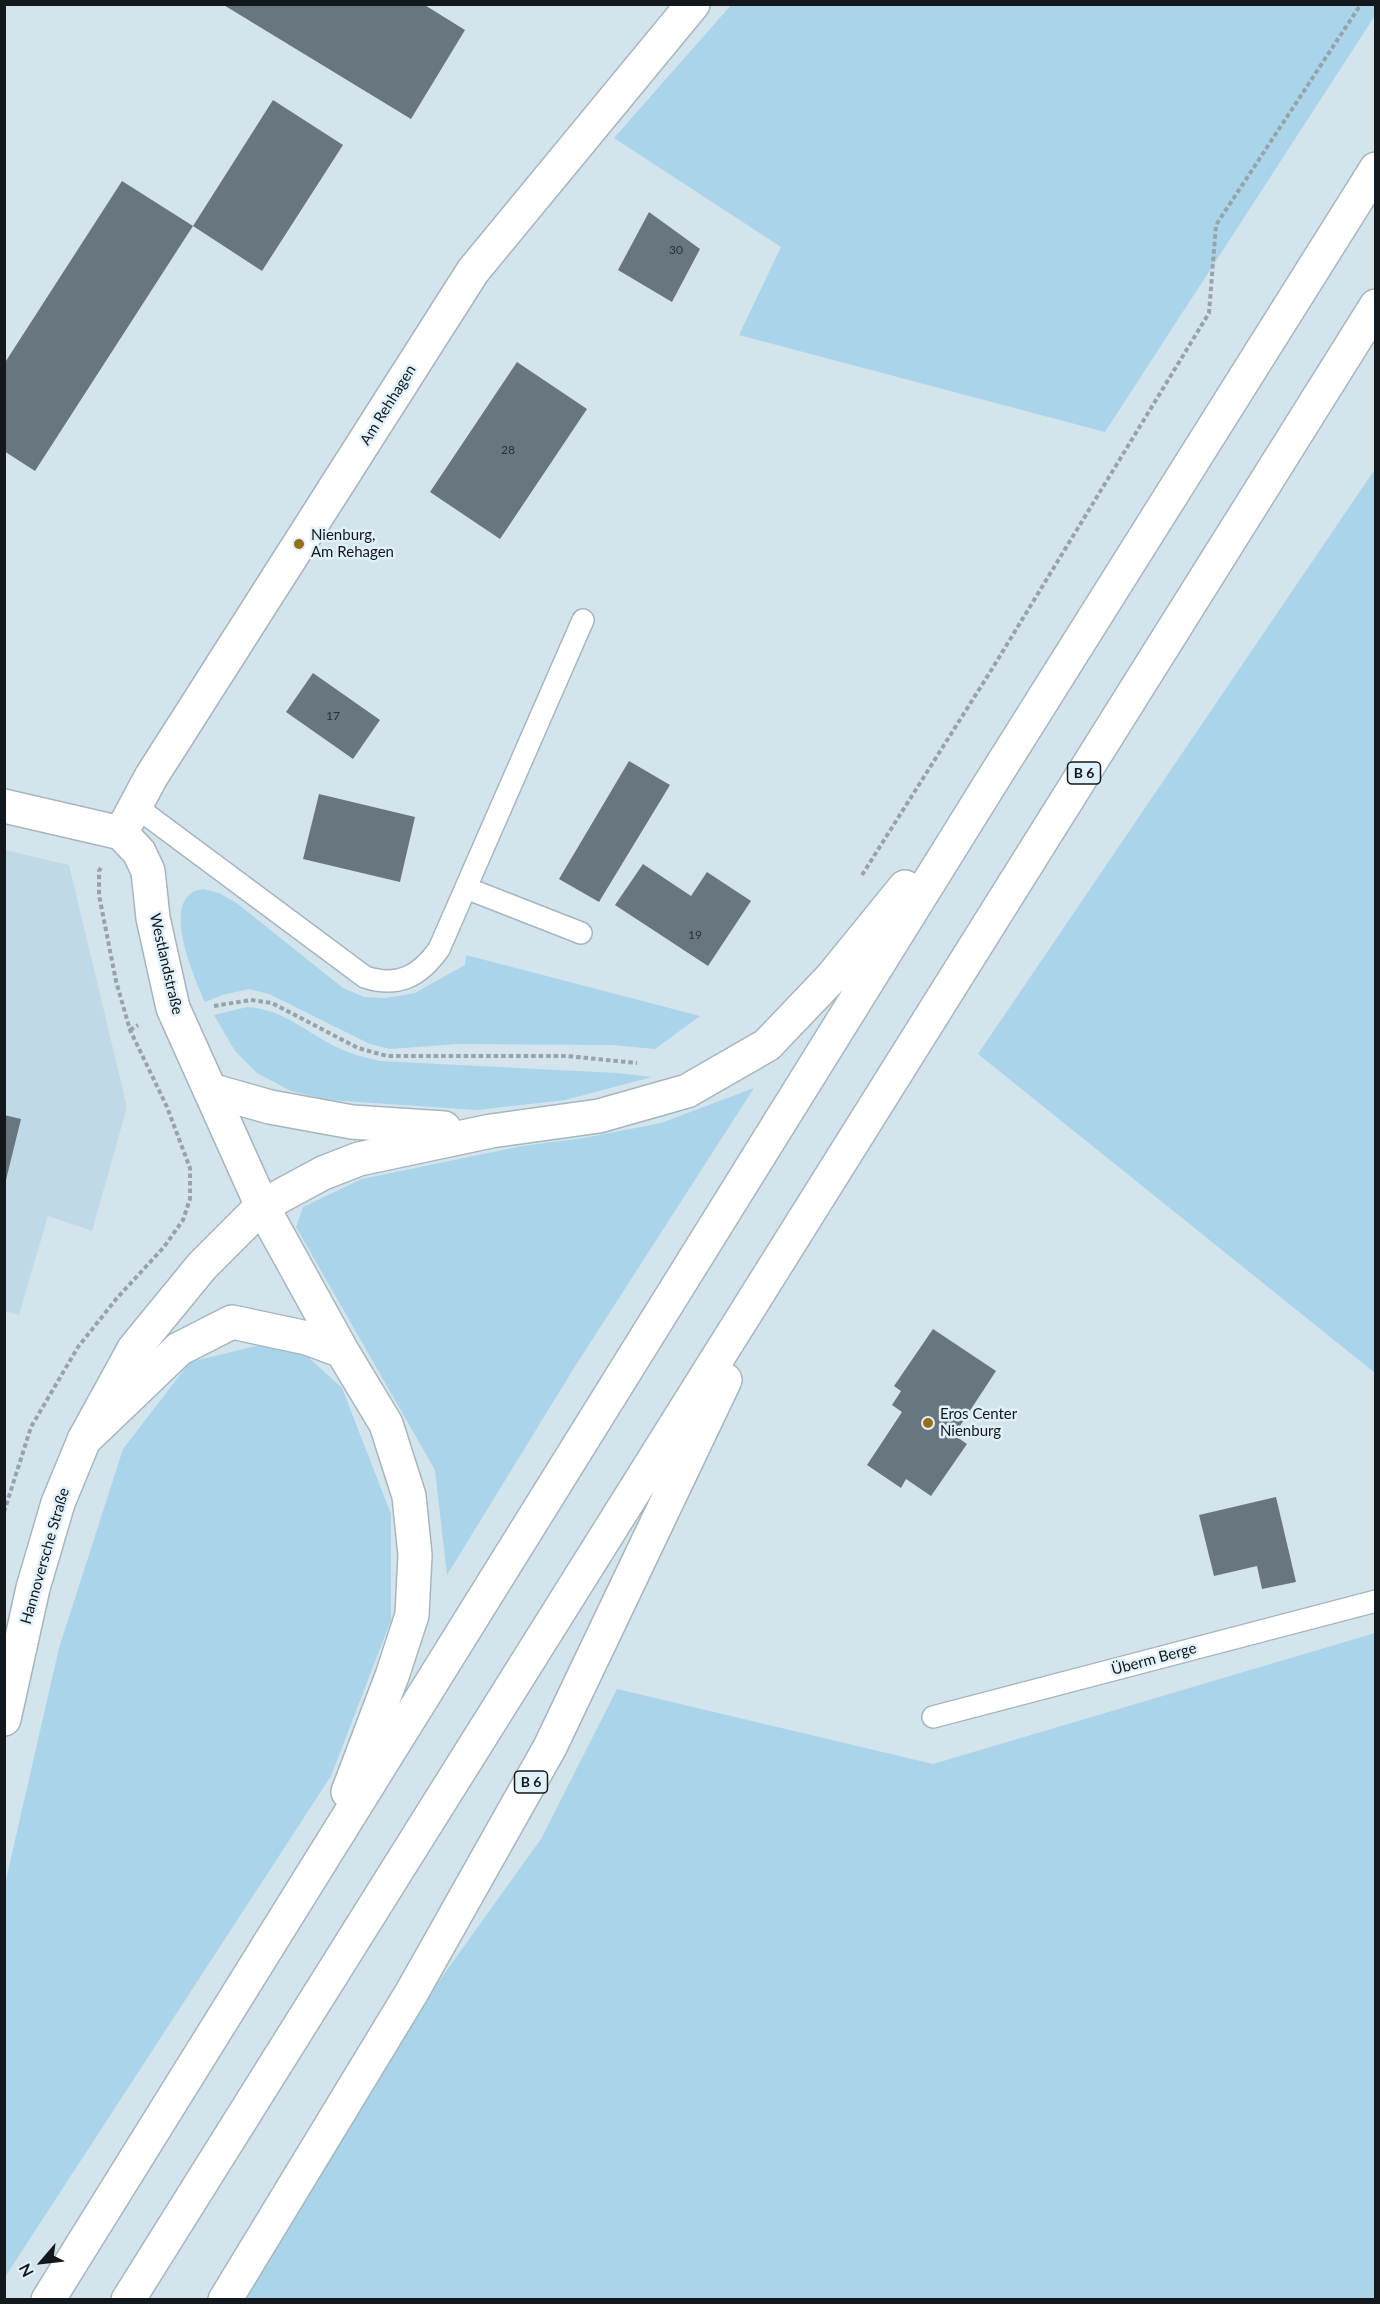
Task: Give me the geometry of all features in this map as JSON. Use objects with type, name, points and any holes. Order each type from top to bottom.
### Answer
[{"type":"main road","name":"Am Rehhagen","points":[[128,819],[164,756],[473,271],[693,4]]},
{"type":"main road","points":[[48,2300],[990,784],[1376,169]]},
{"type":"main road","name":"B 6","points":[[128,2300],[1376,306]]},
{"type":"main road","points":[[210,1090],[270,1107],[352,1122],[491,1131],[599,1116],[687,1091],[767,1045],[831,978],[990,784]]},
{"type":"main road","points":[[4,806],[128,819]]},
{"type":"main road","name":"Westlandstraße","points":[[128,819],[148,871],[153,918],[173,1008],[262,1206],[342,1351],[386,1424],[409,1496],[415,1555],[412,1615],[392,1676],[322,1862]]},
{"type":"main road","name":"Hannoversche Straße","points":[[4,1719],[33,1588],[58,1503],[84,1440],[134,1349],[202,1266],[262,1206],[323,1173],[359,1159],[398,1149],[491,1131]]},
{"type":"main road","name":"B 6","points":[[225,2300],[412,1992],[550,1747],[792,1240]]},
{"type":"main road","points":[[84,1440],[179,1349],[232,1322],[307,1338],[342,1351]]},
{"type":"lane","points":[[128,819],[365,976],[379,981],[396,981],[410,976],[431,961],[439,949],[583,620]]},
{"type":"lane","points":[[466,888],[581,933]]},
{"type":"lane","name":"Überm Berge","points":[[933,1717],[1376,1602]]},
{"type":"path","points":[[861,876],[992,669],[1209,314],[1216,225],[1361,4]]},
{"type":"path","points":[[4,1512],[31,1427],[78,1347],[117,1298],[164,1247],[183,1220],[190,1199],[190,1168],[167,1107],[130,1030],[99,895],[99,871],[128,819]]},
{"type":"path","points":[[173,1008],[210,1007],[251,1000],[272,1003],[358,1048],[387,1056],[567,1056],[638,1063]]},
{"type":"shaded area","points":[[732,4],[1375,4],[1376,14],[1105,432],[739,335],[781,247],[614,138]]},
{"type":"shaded area","points":[[1375,469],[1375,1373],[978,1054]]},
{"type":"shaded area","points":[[5,850],[69,865],[127,1107],[92,1231],[48,1216],[19,1315],[5,1311]]},
{"type":"shaded area","points":[[203,889],[219,893],[238,904],[343,988],[364,997],[386,998],[415,993],[465,965],[466,955],[700,1016],[655,1049],[612,1045],[457,1044],[390,1049],[370,1044],[269,994],[249,989],[222,995],[205,1002],[185,947],[181,916],[183,903],[190,894]]},
{"type":"shaded area","points":[[247,1007],[275,1013],[335,1046],[380,1061],[617,1073],[652,1077],[565,1100],[477,1110],[329,1100],[291,1091],[257,1073],[235,1051],[214,1015]]},
{"type":"shaded area","points":[[754,1088],[574,1368],[447,1575],[435,1470],[296,1227],[303,1207],[362,1179],[522,1146],[584,1138],[661,1123]]},
{"type":"shaded area","points":[[264,1344],[307,1356],[342,1388],[391,1514],[391,1620],[331,1776],[5,2277],[5,1884],[59,1648],[123,1449],[190,1362]]},
{"type":"shaded area","points":[[1375,1633],[1375,2299],[210,2300],[541,1839],[617,1689],[933,1764]]},
{"type":"building","points":[[222,4],[423,4],[465,30],[411,119]]},
{"type":"building","points":[[273,100],[343,145],[262,271],[193,226]]},
{"type":"building","points":[[122,181],[193,226],[35,471],[4,451],[4,364]]},
{"type":"building","points":[[649,212],[700,249],[672,302],[618,270]]},
{"type":"building","points":[[517,362],[587,409],[500,539],[430,492]]},
{"type":"building","points":[[313,673],[380,720],[353,759],[286,712]]},
{"type":"building","points":[[629,761],[670,785],[599,902],[559,879]]},
{"type":"building","points":[[319,794],[415,817],[400,882],[303,859]]},
{"type":"building","points":[[643,864],[691,896],[707,872],[751,901],[708,966],[615,905]]},
{"type":"building","points":[[4,1115],[21,1119],[5,1184],[4,1184]]},
{"type":"building","name":"Eros Center Nienburg","points":[[933,1329],[996,1371],[954,1435],[967,1444],[931,1496],[906,1479],[901,1488],[867,1465],[902,1412],[892,1405],[901,1391],[894,1386]]},
{"type":"building","points":[[1276,1497],[1296,1582],[1262,1589],[1257,1566],[1214,1576],[1199,1515]]},
{"type":"place","name":"Nienburg, Am Rehagen","points":[[299,544]]},
{"type":"place","name":"Eros Center Nienburg","points":[[928,1423]]}]
